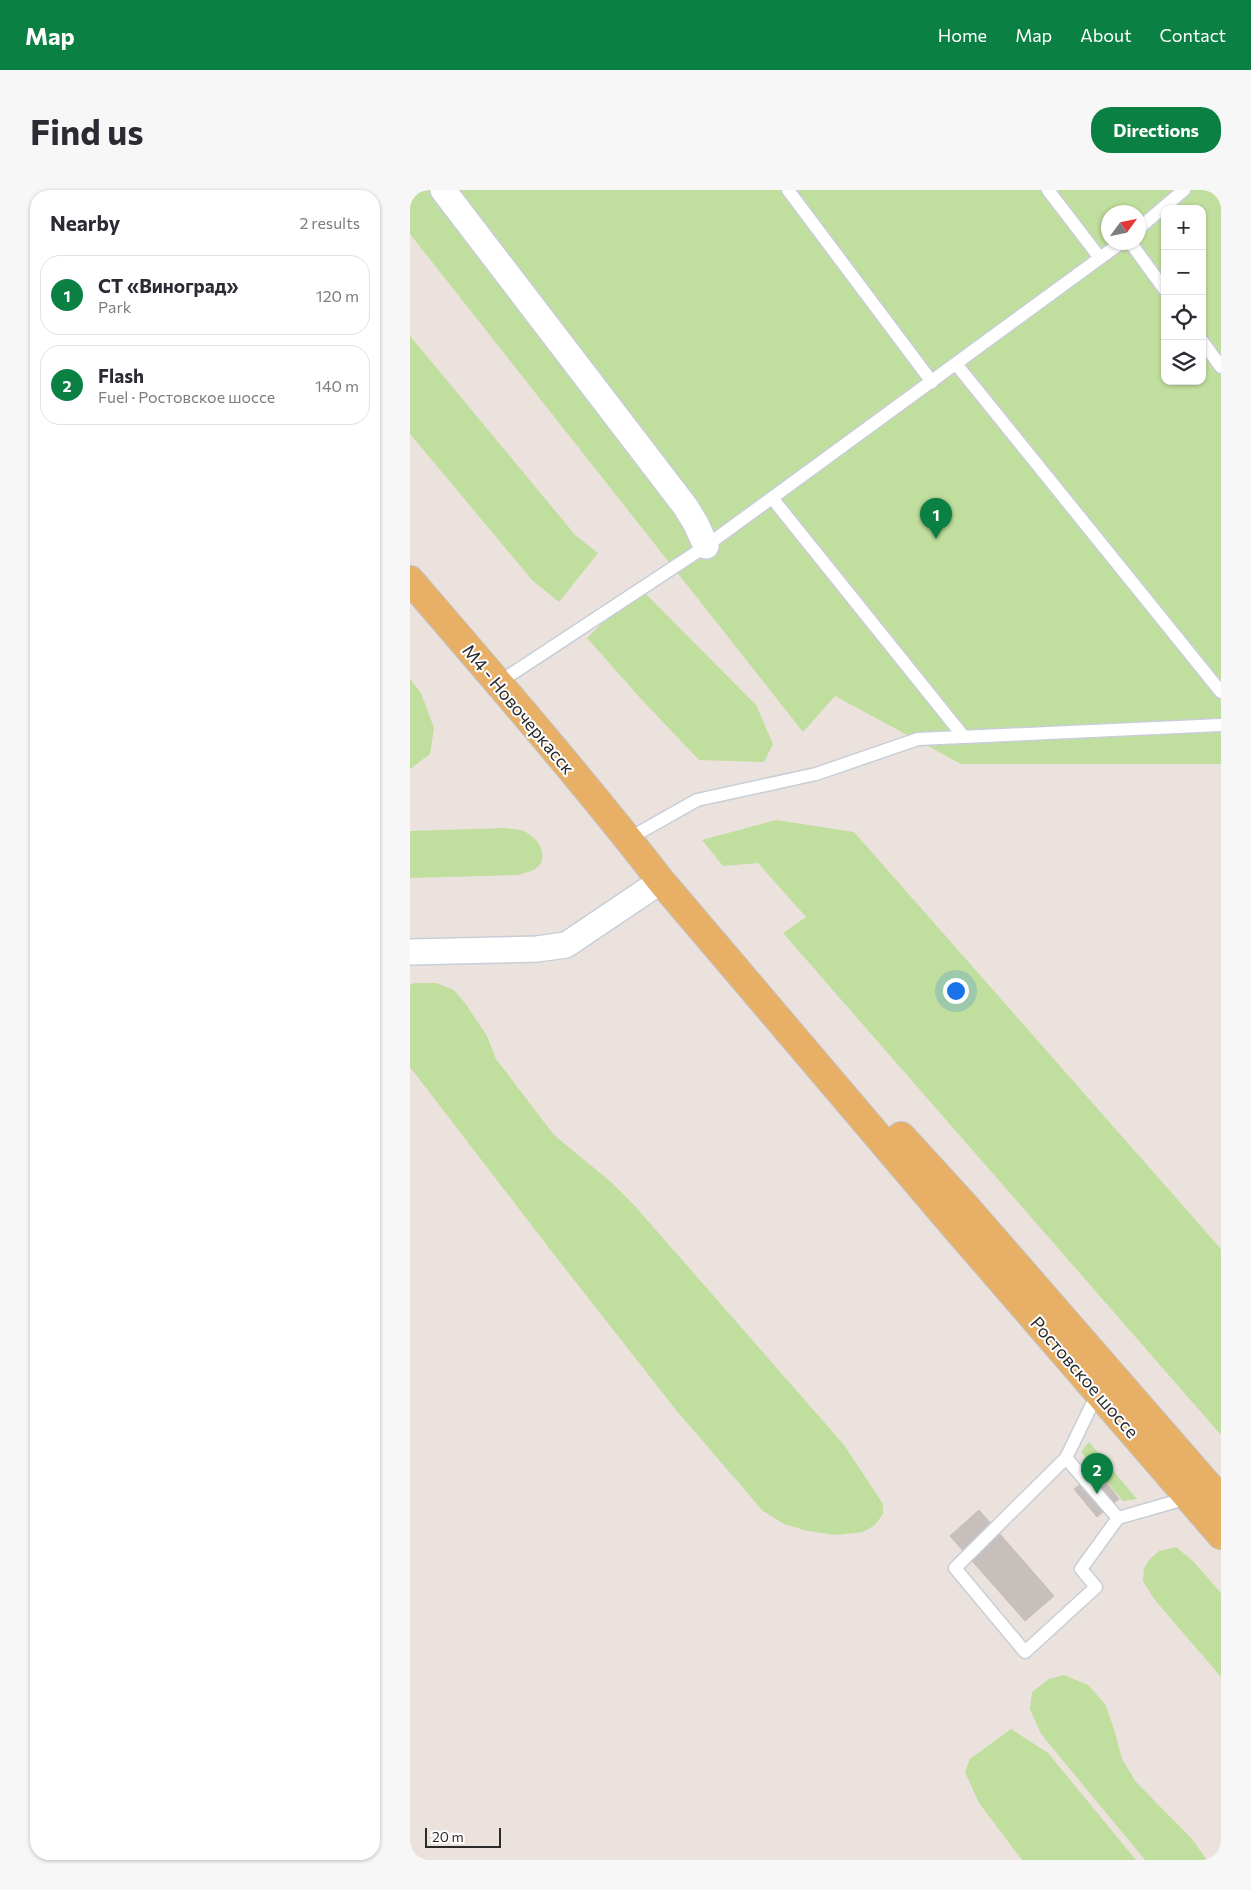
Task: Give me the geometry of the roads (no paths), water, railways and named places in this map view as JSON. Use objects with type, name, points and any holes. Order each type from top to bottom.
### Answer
[{"type":"main road","name":"М4 - Новочеркасск","points":[[410,580],[628,839]]},
{"type":"main road","points":[[628,839],[661,881],[958,1213]]},
{"type":"main road","points":[[628,839],[958,1213]]},
{"type":"main road","name":"Ростовское шоссе","points":[[958,1213],[1098,1392],[1221,1535]]},
{"type":"main road","name":"Ростовское шоссе","points":[[958,1213],[1221,1500]]},
{"type":"street","points":[[443,190],[685,506],[706,546]]},
{"type":"street","points":[[410,952],[536,949],[566,945],[661,881]]},
{"type":"lane","points":[[788,190],[932,382]]},
{"type":"lane","points":[[1048,190],[1100,258]]},
{"type":"lane","points":[[1146,222],[1184,190]]},
{"type":"lane","points":[[498,683],[706,546],[1111,250]]},
{"type":"lane","points":[[1136,250],[1161,285]]},
{"type":"lane","points":[[1206,347],[1221,367]]},
{"type":"lane","points":[[956,364],[1221,692]]},
{"type":"lane","points":[[772,498],[964,737]]},
{"type":"lane","points":[[628,839],[697,800],[816,774],[918,739],[1221,725]]},
{"type":"lane","points":[[1098,1392],[1066,1458],[955,1568],[1025,1652],[1096,1587],[1081,1569],[1118,1518],[1188,1498]]},
{"type":"lane","points":[[1066,1458],[1118,1518]]},
{"type":"place","name":"СТ «Виноград»","points":[[936,539]]},
{"type":"place","name":"Flash","points":[[1097,1494]]}]
